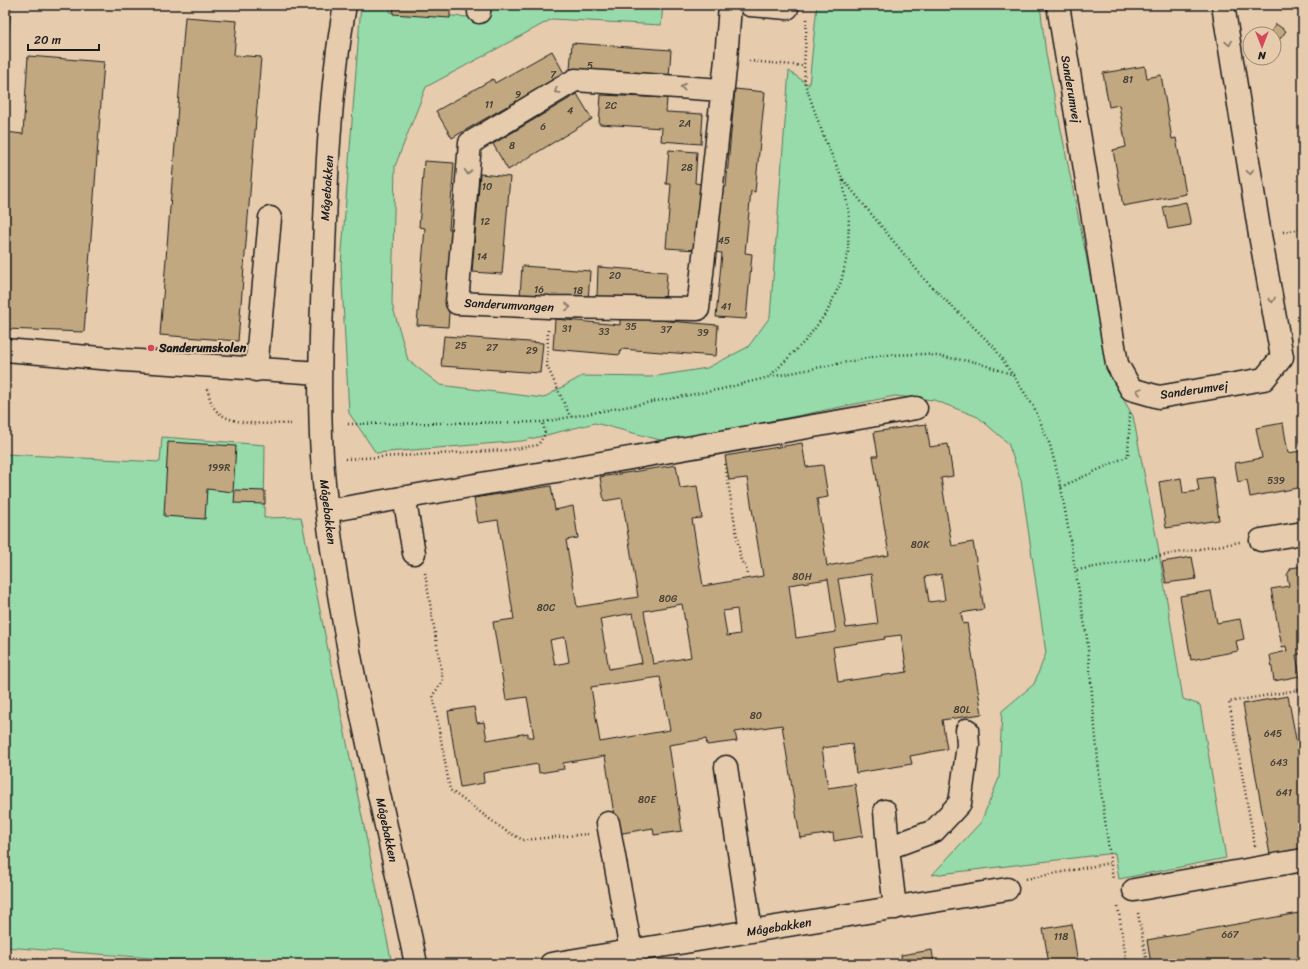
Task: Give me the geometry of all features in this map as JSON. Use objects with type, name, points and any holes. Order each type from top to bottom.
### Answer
[{"type":"street","name":"Mågebakken","points":[[332,5],[336,51]]},
{"type":"street","name":"Mågebakken","points":[[345,5],[336,51],[325,201],[320,373],[322,461],[327,511],[348,648],[416,964]]},
{"type":"street","name":"Sanderumvangen","points":[[722,90],[575,80],[470,143],[457,303],[549,307],[698,309],[726,60],[730,5]]},
{"type":"street","points":[[750,5],[797,10]]},
{"type":"street","name":"Sanderumvej","points":[[1058,5],[1117,364],[1131,389],[1159,397],[1264,379],[1282,357],[1260,235],[1223,5]]},
{"type":"street","points":[[256,370],[270,218]]},
{"type":"street","points":[[5,350],[256,370],[320,373]]},
{"type":"street","points":[[327,511],[916,408]]},
{"type":"street","points":[[404,497],[414,553]]},
{"type":"street","points":[[1261,540],[1303,533]]},
{"type":"street","points":[[888,848],[934,831],[960,802],[968,745],[967,730]]},
{"type":"street","points":[[726,767],[751,931]]},
{"type":"street","points":[[885,811],[895,908]]},
{"type":"street","points":[[609,828],[631,951]]},
{"type":"street","points":[[1122,892],[1303,860]]},
{"type":"street","name":"Mågebakken","points":[[551,964],[1007,889]]},
{"type":"path","points":[[797,10],[805,84],[824,140],[842,178],[925,280],[994,347],[1034,407],[1050,445],[1061,487],[1077,570],[1087,638],[1100,783],[1110,863],[1122,892],[1147,964]]},
{"type":"path","points":[[726,60],[804,66]]},
{"type":"path","points":[[770,377],[806,340],[827,312],[840,282],[848,252],[849,213],[842,178]]},
{"type":"path","points":[[548,342],[547,366],[570,416]]},
{"type":"path","points":[[348,424],[543,422],[722,389],[770,377],[883,355],[924,354],[975,362],[1014,375]]},
{"type":"path","points":[[204,366],[204,383],[213,407],[222,416],[233,422],[292,424]]},
{"type":"path","points":[[1061,487],[1128,456],[1131,389]]},
{"type":"path","points":[[322,461],[508,450],[538,445],[545,434],[543,422]]},
{"type":"path","points":[[721,442],[741,561],[746,567],[747,575]]},
{"type":"path","points":[[1077,570],[1249,540],[1261,540]]},
{"type":"path","points":[[414,553],[421,552],[443,681],[433,695],[450,790],[506,831],[523,840],[609,828]]},
{"type":"path","points":[[1259,868],[1229,702],[1303,689]]},
{"type":"path","points":[[1007,889],[1030,877],[1110,863]]},
{"type":"path","points":[[1122,892],[1127,964]]},
{"type":"path","points":[[5,957],[85,964]]},
{"type":"path","points":[[31,960],[32,964]]},
{"type":"green space","points":[[361,5],[390,5],[390,12],[484,18],[486,5],[663,5],[661,25],[552,19],[426,87],[395,166],[392,304],[408,360],[440,385],[543,398],[582,376],[651,377],[707,368],[748,347],[770,317],[789,71],[809,85],[817,5],[1040,5],[1046,54],[1110,376],[1133,416],[1158,546],[1183,699],[1200,705],[1226,858],[1119,879],[1115,853],[932,875],[981,822],[999,778],[1002,711],[1034,684],[1046,653],[1021,480],[1008,443],[978,417],[934,400],[895,396],[668,442],[595,423],[522,441],[376,453],[349,413],[341,265]]},
{"type":"green space","points":[[162,437],[265,445],[264,518],[301,517],[392,964],[231,964],[5,947],[5,454],[160,462]]},
{"type":"building","points":[[5,5],[11,5],[8,44],[5,44]]},
{"type":"building","points":[[76,5],[104,5],[104,9]]},
{"type":"building","points":[[394,5],[470,5],[470,10],[450,9],[450,18],[393,14]]},
{"type":"building","points":[[185,17],[237,21],[234,55],[261,57],[238,341],[160,335]]},
{"type":"building","points":[[1282,28],[1286,31],[1282,36]]},
{"type":"building","points":[[572,43],[671,50],[669,77],[570,70]]},
{"type":"building","points":[[552,51],[566,77],[509,110],[507,106],[452,138],[436,111],[493,79],[495,83]]},
{"type":"building","points":[[28,56],[104,62],[84,332],[5,329],[5,132],[23,134]]},
{"type":"building","points":[[1145,66],[1147,78],[1161,75],[1172,139],[1176,138],[1186,194],[1123,206],[1113,150],[1126,147],[1119,105],[1109,107],[1103,73]]},
{"type":"building","points":[[735,89],[765,92],[755,192],[751,191],[745,253],[752,254],[746,319],[716,317],[722,253],[713,252],[720,186],[726,187]]},
{"type":"building","points":[[577,94],[592,119],[508,170],[493,144]]},
{"type":"building","points":[[601,95],[667,98],[666,112],[703,114],[701,144],[661,141],[662,128],[599,124]]},
{"type":"building","points":[[669,150],[697,152],[695,183],[702,184],[696,250],[666,248],[671,184],[666,184]]},
{"type":"building","points":[[424,161],[454,163],[449,229],[455,230],[448,327],[417,325],[425,228],[419,227]]},
{"type":"building","points":[[480,174],[510,177],[502,274],[472,272]]},
{"type":"building","points":[[1186,202],[1191,225],[1168,229],[1163,207]]},
{"type":"building","points":[[522,266],[590,271],[588,302],[520,297]]},
{"type":"building","points":[[598,267],[667,272],[665,300],[597,297]]},
{"type":"building","points":[[620,317],[718,325],[716,356],[621,349],[620,355],[553,349],[555,319],[620,325]]},
{"type":"building","points":[[444,336],[543,343],[540,373],[441,366]]},
{"type":"building","points":[[1283,423],[1288,453],[1301,451],[1303,463],[1303,487],[1250,497],[1247,480],[1238,482],[1235,463],[1262,458],[1256,428]]},
{"type":"building","points":[[926,424],[930,447],[948,444],[953,476],[941,478],[952,546],[973,542],[984,609],[961,613],[963,624],[967,623],[982,714],[942,720],[947,749],[910,756],[912,764],[856,773],[852,744],[822,748],[828,788],[855,784],[863,836],[834,841],[833,833],[800,838],[782,725],[735,732],[737,741],[707,745],[706,739],[669,745],[682,831],[654,835],[653,828],[617,834],[605,756],[563,763],[564,769],[539,773],[538,764],[483,773],[484,783],[460,787],[448,711],[474,707],[477,723],[484,722],[487,740],[528,733],[528,737],[534,737],[527,697],[506,700],[493,622],[514,619],[498,520],[478,523],[474,498],[551,486],[555,510],[573,506],[578,538],[566,540],[577,607],[638,597],[622,498],[604,501],[600,477],[676,465],[680,488],[697,486],[702,518],[692,519],[703,586],[763,576],[747,478],[729,480],[725,456],[802,443],[806,467],[823,465],[828,497],[817,499],[827,566],[889,555],[873,456],[878,456],[874,432]],"holes":[[[871,574],[878,624],[846,628],[838,579]],[[941,574],[945,600],[929,602],[925,577]],[[828,579],[836,632],[796,638],[789,585]],[[682,604],[691,657],[653,664],[644,611]],[[737,609],[740,634],[727,636],[723,611]],[[633,613],[642,663],[609,669],[600,619]],[[901,635],[907,672],[838,682],[833,647]],[[565,637],[569,662],[555,665],[550,640]],[[660,677],[670,730],[600,742],[591,687]]]},
{"type":"building","points":[[168,442],[236,446],[233,492],[207,489],[205,519],[164,516]]},
{"type":"building","points":[[1213,477],[1219,520],[1166,528],[1159,482],[1181,478],[1183,493],[1199,491],[1197,479]]},
{"type":"building","points":[[235,490],[265,491],[265,504],[234,503]]},
{"type":"building","points":[[1192,557],[1196,579],[1166,583],[1162,562]]},
{"type":"building","points":[[1303,566],[1303,653],[1296,655],[1300,676],[1274,681],[1270,655],[1287,651],[1286,646],[1282,647],[1271,589],[1289,586],[1287,575],[1291,568]]},
{"type":"building","points":[[1211,591],[1217,623],[1240,619],[1244,639],[1236,641],[1238,651],[1191,660],[1180,596]]},
{"type":"building","points":[[1288,696],[1303,777],[1303,849],[1270,855],[1243,704]]},
{"type":"building","points":[[1299,913],[1303,938],[1303,962],[1292,964],[1151,964],[1147,940]]},
{"type":"building","points":[[1072,924],[1078,964],[1049,964],[1043,929]]},
{"type":"building","points":[[932,950],[934,964],[902,964],[901,955]]},
{"type":"building","points":[[1106,960],[1106,964],[1083,964]]},
{"type":"place","name":"Sanderumskolen","points":[[151,348]]}]
